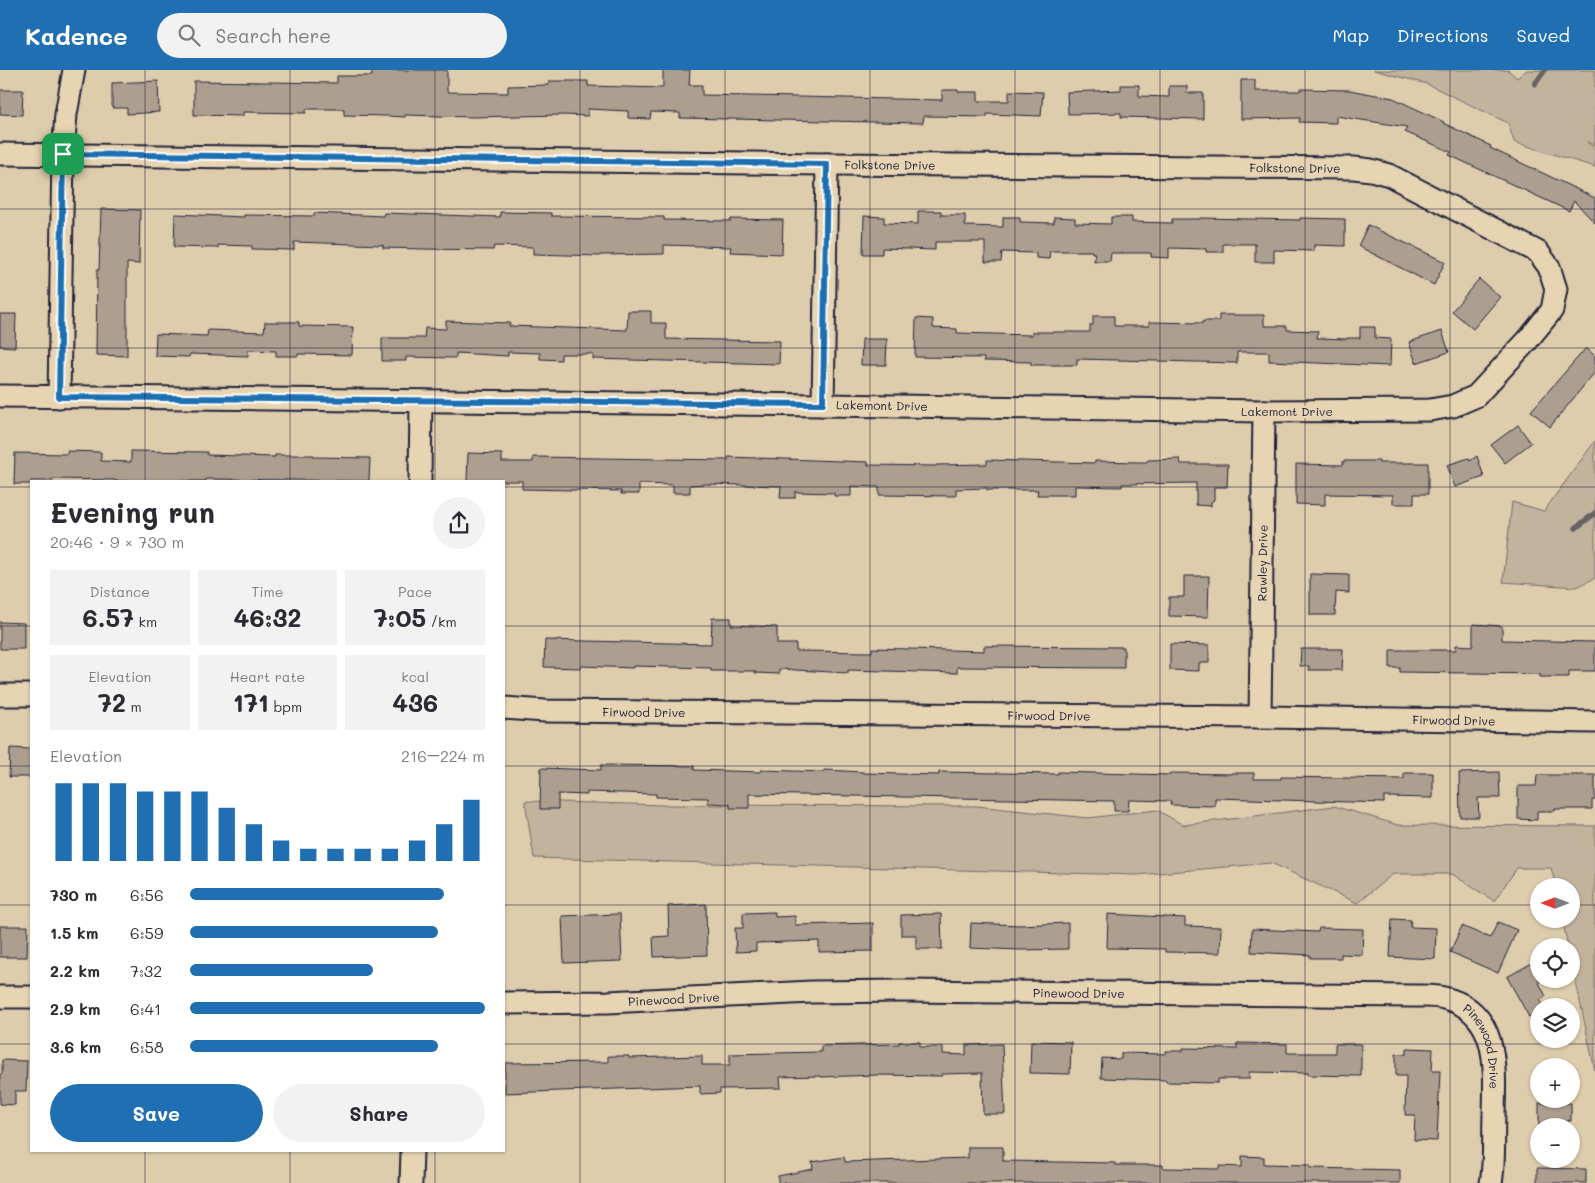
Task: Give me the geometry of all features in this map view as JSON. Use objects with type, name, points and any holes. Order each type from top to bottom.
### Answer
[{"type":"street","points":[[59,397],[63,154],[66,114],[74,70]]},
{"type":"street","name":"Folkstone Drive","points":[[0,154],[1344,168],[1371,170],[1389,175],[1538,252],[1549,266],[1556,289]]},
{"type":"street","points":[[823,404],[827,164]]},
{"type":"street","name":"Lakemont Drive","points":[[0,396],[823,404],[1264,411],[1430,410],[1453,406],[1476,396],[1552,310],[1556,289]]},
{"type":"street","points":[[420,480],[421,401]]},
{"type":"street","name":"Rawley Drive","points":[[1260,717],[1264,411]]},
{"type":"street","points":[[0,695],[30,695]]},
{"type":"street","name":"Firwood Drive","points":[[505,708],[545,711],[1595,722]]},
{"type":"street","name":"Pinewood Drive","points":[[505,1003],[608,1002],[812,992],[904,991],[1444,997],[1461,1004],[1476,1016],[1489,1034],[1493,1057],[1494,1107],[1491,1183]]},
{"type":"street","points":[[0,997],[30,997]]},
{"type":"street","points":[[411,1183],[412,1152]]},
{"type":"shaded area","points":[[1374,70],[1508,70],[1517,78],[1527,70],[1595,70],[1595,145],[1587,142],[1595,149],[1595,167],[1514,142],[1508,123],[1427,84]]},
{"type":"shaded area","points":[[1595,441],[1595,578],[1577,587],[1503,582],[1512,502],[1544,511]]},
{"type":"shaded area","points":[[525,801],[663,805],[977,806],[1088,818],[1157,810],[1183,825],[1334,806],[1398,825],[1595,826],[1595,1071],[1577,988],[1580,988],[1580,938],[1566,938],[1564,928],[1580,928],[1580,878],[1554,878],[1551,868],[1517,868],[1494,901],[1452,874],[1393,874],[1357,903],[1271,863],[1136,875],[534,858]]},
{"type":"building","points":[[372,70],[447,70],[447,92],[508,93],[508,86],[549,85],[549,81],[588,81],[588,86],[663,88],[663,70],[690,70],[689,85],[702,85],[702,95],[942,100],[942,90],[958,90],[958,92],[978,92],[978,101],[1009,101],[1009,91],[1043,92],[1041,116],[987,114],[987,117],[924,116],[923,123],[680,118],[680,113],[651,112],[650,119],[628,118],[628,111],[588,109],[588,116],[472,117],[405,115],[405,117],[344,115],[344,109],[306,109],[306,113],[243,112],[243,116],[194,115],[194,81],[337,83],[337,76],[372,76]]},
{"type":"building","points":[[1241,80],[1255,80],[1255,91],[1300,91],[1300,89],[1349,90],[1393,98],[1491,146],[1490,148],[1595,198],[1595,223],[1574,201],[1569,211],[1449,155],[1451,152],[1405,132],[1407,127],[1336,116],[1336,123],[1299,122],[1300,118],[1241,119]]},
{"type":"building","points":[[158,81],[159,112],[127,114],[127,108],[112,108],[112,83]]},
{"type":"building","points":[[1121,85],[1139,85],[1139,96],[1169,97],[1169,86],[1187,86],[1187,93],[1203,93],[1203,119],[1121,117],[1121,113],[1068,114],[1067,92],[1121,90]]},
{"type":"building","points":[[0,90],[23,90],[22,115],[0,114]]},
{"type":"building","points":[[101,209],[140,210],[139,264],[127,263],[127,356],[96,355],[97,270],[99,270]]},
{"type":"building","points":[[918,211],[941,211],[941,215],[965,215],[965,226],[1003,227],[1003,217],[1020,217],[1020,222],[1054,223],[1054,217],[1075,218],[1075,223],[1111,224],[1111,217],[1132,217],[1132,222],[1172,223],[1172,219],[1200,218],[1345,219],[1345,246],[1314,245],[1314,251],[1274,250],[1274,262],[1255,262],[1255,244],[1223,244],[1223,252],[1206,252],[1206,249],[1169,248],[1169,258],[1151,257],[1151,253],[1111,253],[1110,261],[1094,261],[1095,253],[1092,253],[1092,251],[1050,251],[1049,259],[1036,258],[1036,253],[1002,252],[1001,262],[985,262],[985,242],[935,242],[935,250],[882,248],[882,254],[863,254],[864,216],[884,217],[884,223],[918,224]]},
{"type":"building","points":[[500,212],[551,213],[551,216],[664,217],[664,220],[783,220],[782,254],[730,252],[731,247],[664,245],[664,254],[600,256],[533,254],[533,247],[494,246],[493,250],[424,249],[383,248],[383,245],[294,242],[294,250],[252,249],[252,246],[218,245],[218,248],[174,247],[175,214],[244,217],[244,215],[314,216],[314,213],[383,216],[384,213],[500,217]]},
{"type":"building","points":[[1368,225],[1445,262],[1434,285],[1358,246]]},
{"type":"building","points":[[1479,279],[1500,297],[1473,329],[1452,311]]},
{"type":"building","points":[[628,311],[651,311],[651,323],[666,323],[666,339],[780,341],[779,364],[593,359],[593,354],[561,354],[561,360],[540,359],[540,353],[508,352],[508,356],[456,353],[456,358],[406,357],[406,361],[382,361],[382,338],[424,338],[425,328],[446,329],[446,321],[510,323],[509,326],[627,330]]},
{"type":"building","points":[[0,314],[16,314],[15,347],[0,346]]},
{"type":"building","points":[[1219,315],[1264,315],[1264,326],[1287,326],[1287,330],[1318,331],[1317,338],[1360,338],[1360,327],[1375,327],[1375,338],[1391,339],[1390,366],[1269,361],[1269,352],[1237,352],[1237,363],[1077,359],[1077,365],[1031,365],[1031,362],[984,361],[984,358],[915,357],[916,318],[933,319],[933,328],[957,329],[957,333],[1032,335],[1032,332],[1090,332],[1090,325],[1093,325],[1093,316],[1114,316],[1114,326],[1149,326],[1149,322],[1203,323],[1203,321],[1219,321]]},
{"type":"building","points":[[265,322],[299,322],[299,326],[353,327],[352,355],[298,354],[298,356],[276,356],[276,351],[248,350],[248,356],[190,354],[189,357],[155,356],[156,334],[207,336],[208,330],[264,332]]},
{"type":"building","points":[[1442,331],[1449,352],[1416,363],[1409,342]]},
{"type":"building","points":[[862,339],[887,339],[886,365],[861,365]]},
{"type":"building","points":[[1586,348],[1595,356],[1595,372],[1550,427],[1531,411]]},
{"type":"building","points":[[1518,425],[1531,443],[1505,463],[1491,445]]},
{"type":"building","points":[[67,451],[101,452],[101,461],[131,462],[131,451],[207,452],[207,455],[275,457],[275,455],[314,455],[314,457],[370,458],[369,480],[53,479],[30,480],[30,484],[14,484],[15,453],[67,454]]},
{"type":"building","points":[[468,453],[502,454],[502,462],[533,462],[533,457],[728,460],[728,457],[868,462],[868,465],[936,466],[987,464],[987,460],[1095,463],[1095,461],[1147,462],[1148,460],[1180,459],[1181,464],[1228,464],[1227,487],[1214,487],[1214,500],[1211,502],[1211,506],[1196,505],[1196,483],[1122,484],[1122,487],[1075,486],[1075,495],[1037,495],[1038,490],[987,490],[987,488],[956,489],[956,496],[879,495],[879,487],[851,486],[851,496],[834,496],[834,493],[795,492],[795,498],[780,498],[781,486],[705,484],[690,485],[690,493],[673,493],[673,485],[639,484],[639,494],[621,494],[621,491],[522,489],[522,481],[467,480]]},
{"type":"building","points":[[1477,456],[1484,477],[1455,487],[1447,465],[1469,458],[1470,461]]},
{"type":"building","points":[[1343,461],[1428,463],[1428,494],[1414,494],[1414,504],[1393,504],[1393,495],[1325,494],[1325,505],[1296,504],[1296,464],[1343,465]]},
{"type":"building","points":[[1310,574],[1349,575],[1349,593],[1336,592],[1335,615],[1310,615]]},
{"type":"building","points":[[1184,576],[1209,576],[1208,617],[1169,616],[1169,597],[1184,597]]},
{"type":"building","points":[[712,618],[731,618],[731,625],[777,627],[777,644],[796,644],[796,651],[872,652],[872,648],[984,651],[984,646],[1124,647],[1124,668],[957,667],[957,673],[848,670],[848,673],[779,669],[779,674],[755,673],[755,671],[711,671],[711,668],[633,666],[633,668],[544,667],[545,640],[711,644]]},
{"type":"building","points":[[0,622],[24,623],[24,649],[0,649]]},
{"type":"building","points":[[1473,624],[1502,626],[1502,640],[1595,642],[1595,671],[1569,671],[1569,677],[1540,677],[1540,674],[1400,672],[1400,668],[1390,668],[1390,650],[1456,650],[1456,645],[1473,646]]},
{"type":"building","points":[[1170,644],[1209,645],[1209,663],[1199,663],[1199,671],[1170,670]]},
{"type":"building","points":[[1301,649],[1343,649],[1342,670],[1309,670],[1309,666],[1300,666]]},
{"type":"building","points":[[10,748],[30,749],[30,777],[9,777]]},
{"type":"building","points":[[601,765],[694,766],[694,770],[761,772],[761,770],[824,772],[824,770],[939,775],[939,772],[1058,774],[1058,772],[1171,775],[1171,773],[1254,773],[1254,779],[1281,779],[1281,777],[1404,779],[1404,773],[1433,773],[1433,798],[1384,797],[1384,803],[1215,798],[1215,806],[1170,805],[1171,801],[1129,800],[1128,811],[1114,811],[1114,801],[749,794],[749,808],[730,808],[730,804],[708,803],[708,798],[656,797],[656,794],[587,792],[587,795],[558,794],[558,809],[540,809],[541,768],[601,770]]},
{"type":"building","points":[[1499,772],[1500,798],[1478,798],[1479,817],[1460,817],[1459,773]]},
{"type":"building","points":[[1537,775],[1595,775],[1595,800],[1592,800],[1592,809],[1537,811],[1537,820],[1518,819],[1518,786],[1536,786]]},
{"type":"building","points":[[706,904],[707,955],[654,957],[653,937],[669,936],[668,906]]},
{"type":"building","points":[[775,912],[775,917],[795,916],[795,925],[873,923],[873,951],[819,952],[819,941],[756,943],[756,951],[736,952],[735,928],[743,928],[743,913]]},
{"type":"building","points":[[620,914],[622,961],[564,963],[562,916]]},
{"type":"building","points":[[941,914],[942,949],[916,949],[916,935],[901,935],[901,915]]},
{"type":"building","points":[[1108,914],[1185,918],[1185,926],[1221,927],[1220,953],[1165,952],[1165,949],[1107,948]]},
{"type":"building","points":[[1392,919],[1411,920],[1410,927],[1436,928],[1435,959],[1390,957]]},
{"type":"building","points":[[1498,922],[1517,930],[1498,973],[1450,952],[1462,926],[1490,938]]},
{"type":"building","points":[[971,923],[1019,925],[1068,923],[1068,949],[970,948]]},
{"type":"building","points":[[0,926],[28,926],[27,957],[0,957]]},
{"type":"building","points":[[1319,928],[1363,929],[1362,955],[1341,954],[1341,958],[1310,958],[1310,955],[1251,952],[1252,929],[1318,932]]},
{"type":"building","points":[[1530,964],[1530,988],[1542,988],[1546,996],[1543,998],[1530,998],[1530,1016],[1529,1017],[1507,977]]},
{"type":"building","points":[[1031,1041],[1071,1042],[1070,1074],[1030,1073]]},
{"type":"building","points":[[899,1042],[920,1042],[920,1047],[943,1047],[943,1054],[966,1055],[966,1045],[1002,1044],[1005,1114],[983,1114],[982,1073],[942,1074],[942,1076],[780,1077],[781,1088],[720,1089],[720,1093],[700,1094],[700,1086],[505,1093],[505,1063],[608,1062],[608,1056],[629,1056],[629,1058],[702,1056],[702,1065],[730,1065],[730,1054],[821,1052],[821,1046],[899,1044]]},
{"type":"building","points":[[1237,1043],[1287,1044],[1287,1053],[1335,1053],[1335,1044],[1361,1044],[1361,1076],[1249,1072],[1249,1079],[1218,1079],[1218,1083],[1101,1078],[1102,1058],[1121,1059],[1121,1053],[1166,1054],[1166,1051],[1183,1051],[1183,1048],[1237,1049]]},
{"type":"building","points":[[1407,1048],[1433,1049],[1432,1071],[1440,1071],[1437,1141],[1414,1140],[1415,1115],[1405,1115],[1406,1076],[1396,1076],[1396,1054],[1407,1054]]},
{"type":"building","points":[[2,1060],[27,1061],[26,1091],[15,1091],[15,1105],[0,1104]]},
{"type":"building","points":[[1539,1108],[1571,1108],[1571,1118],[1539,1118]]},
{"type":"building","points":[[968,1147],[1003,1147],[1003,1161],[1163,1165],[1163,1168],[1219,1169],[1219,1166],[1242,1167],[1242,1156],[1264,1157],[1264,1164],[1310,1165],[1310,1168],[1400,1170],[1400,1183],[778,1183],[778,1176],[813,1169],[812,1162],[844,1157],[845,1162],[968,1158]]},
{"type":"building","points":[[1537,1168],[1586,1169],[1586,1183],[1537,1183]]},
{"type":"waterway","points":[[1535,84],[1545,70]]},
{"type":"waterway","points":[[1576,528],[1595,513]]},
{"type":"route","points":[[63,154],[827,164],[823,404],[59,397],[63,154]]}]
